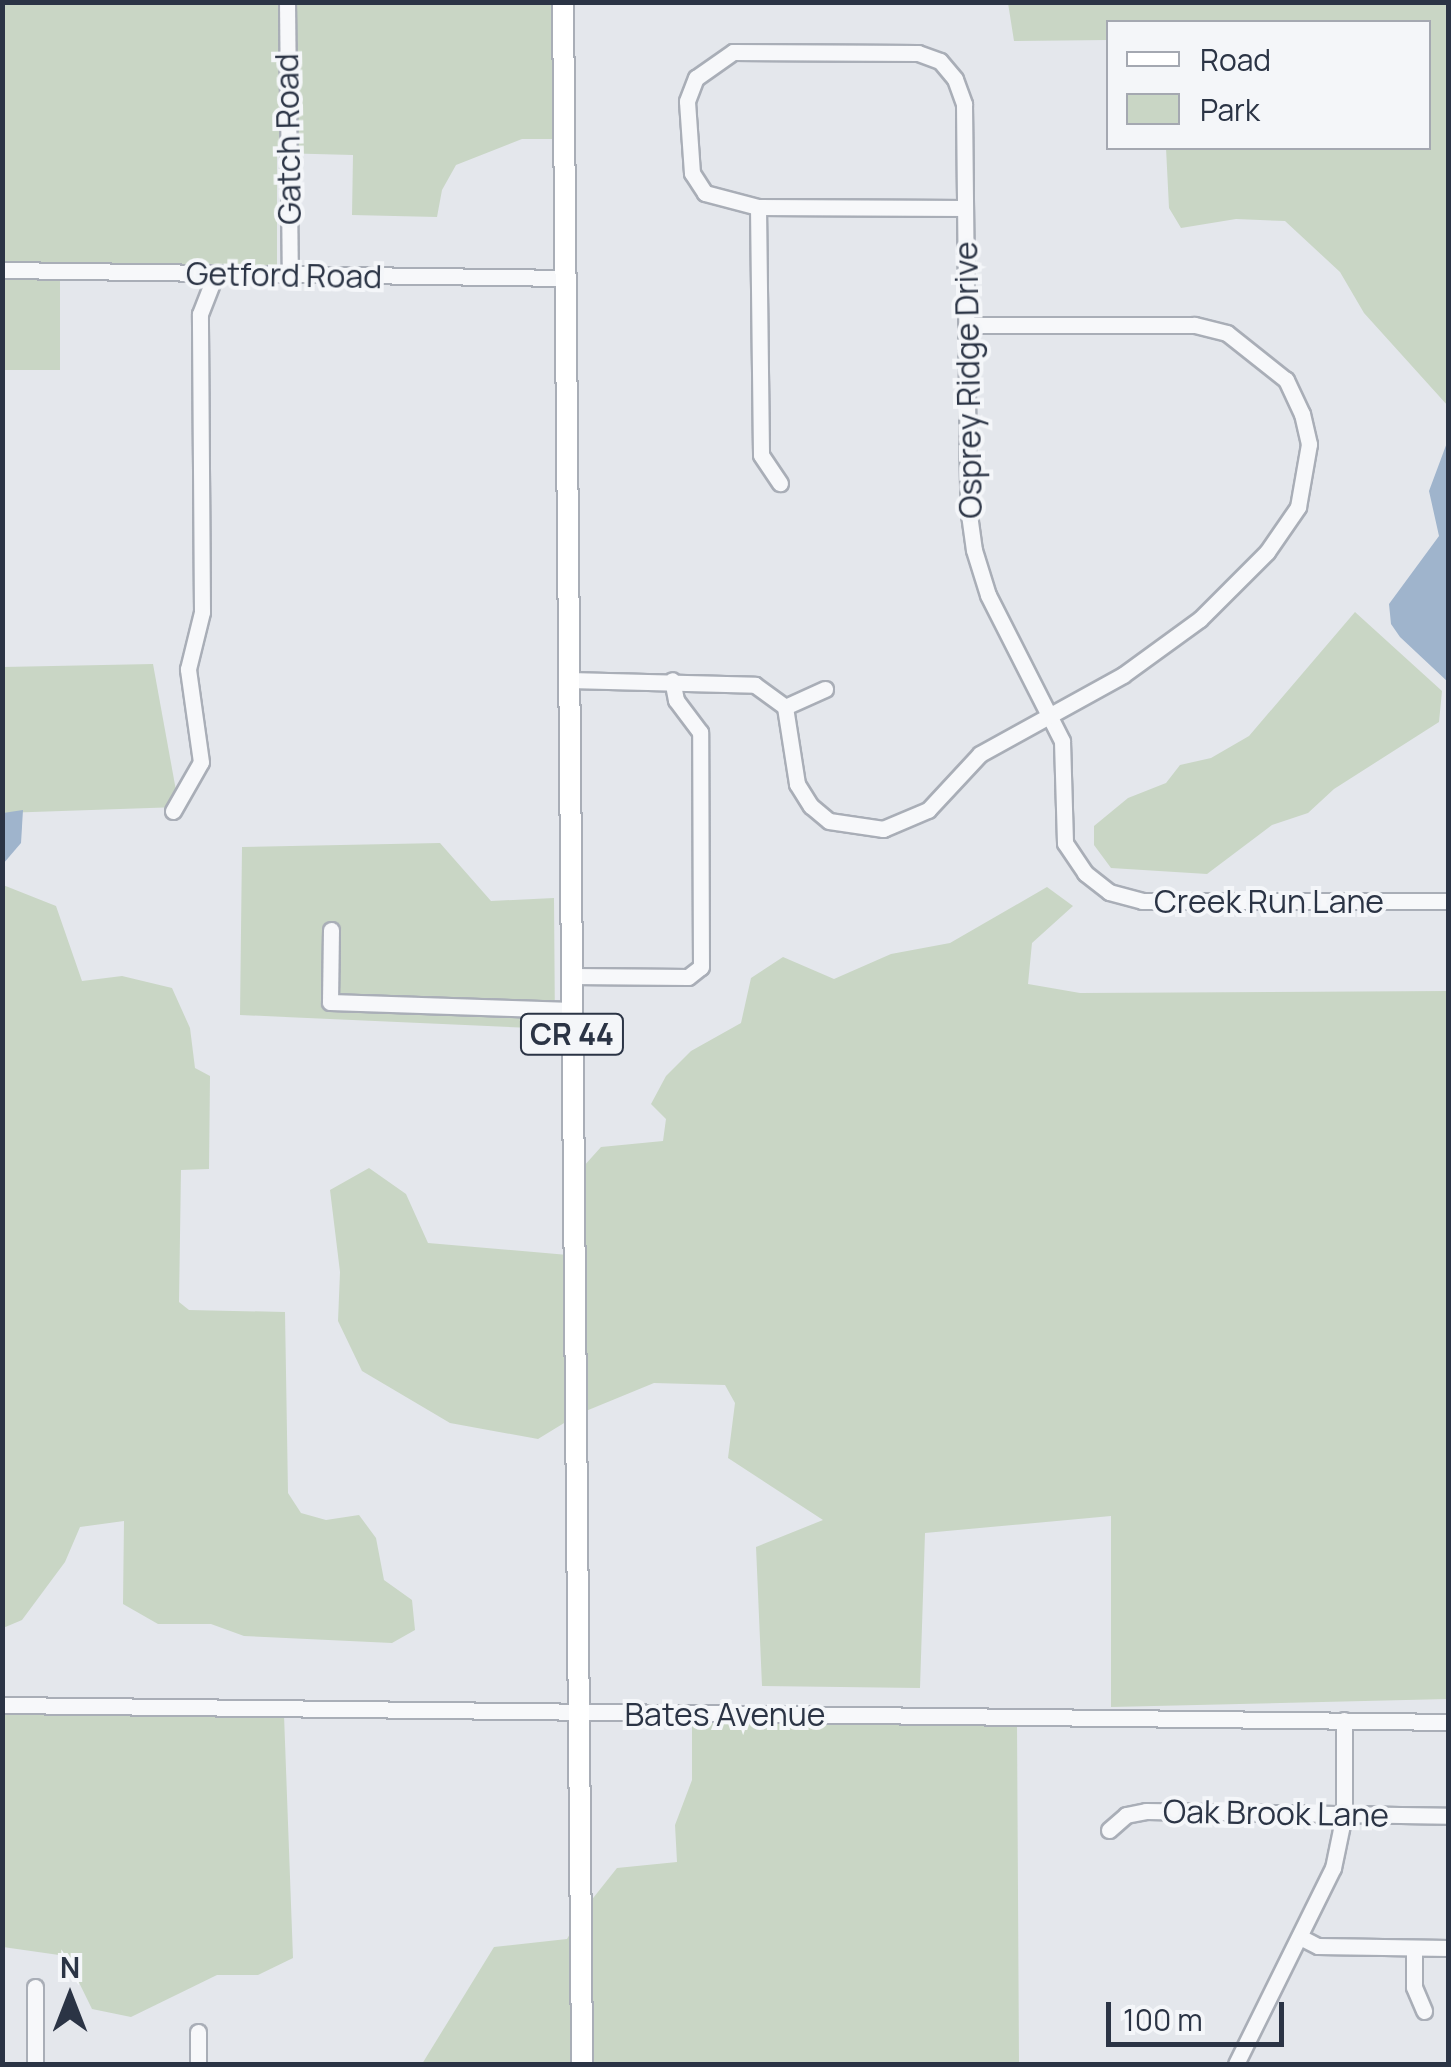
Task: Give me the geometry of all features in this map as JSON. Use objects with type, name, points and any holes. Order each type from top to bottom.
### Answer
[{"type":"main road","name":"CR 44","points":[[562,2],[582,2064]]},
{"type":"street","name":"Gatch Road","points":[[287,2],[290,275]]},
{"type":"street","name":"Osprey Ridge Drive","points":[[965,208],[758,207],[705,193],[692,173],[687,101],[696,78],[733,52],[918,53],[940,61],[964,104],[968,507],[974,550],[988,595],[1052,715]]},
{"type":"street","points":[[758,207],[761,455],[780,483]]},
{"type":"street","name":"Getford Road","points":[[2,270],[565,278]]},
{"type":"street","points":[[173,812],[201,762],[188,669],[202,612],[200,314],[216,273]]},
{"type":"street","points":[[569,680],[755,685],[785,707],[797,784],[829,821],[856,829],[906,824],[980,754],[1052,715],[1200,619],[1267,552],[1298,506],[1306,429],[1286,380],[1227,333],[1194,325],[966,325]]},
{"type":"street","points":[[572,976],[688,977],[701,968],[700,732],[676,700],[672,680]]},
{"type":"street","points":[[785,707],[825,689]]},
{"type":"street","name":"Creek Run Lane","points":[[1052,715],[1065,760],[1059,811],[1064,843],[1109,892],[1142,901],[1448,901]]},
{"type":"street","points":[[332,930],[330,1002],[572,1010]]},
{"type":"street","name":"Bates Avenue","points":[[2,1705],[1448,1722]]},
{"type":"street","points":[[1236,2064],[1333,1868],[1344,1815],[1344,1720]]},
{"type":"street","name":"Oak Brook Lane","points":[[1109,1830],[1126,1816],[1146,1811],[1448,1816]]},
{"type":"street","points":[[1300,1937],[1318,1946],[1448,1948]]},
{"type":"street","points":[[1414,1948],[1414,1986],[1424,2011]]},
{"type":"street","points":[[35,1988],[35,2064]]},
{"type":"street","points":[[198,2032],[198,2064]]},
{"type":"green space","points":[[2,3],[556,3],[558,139],[522,139],[456,165],[442,190],[437,217],[352,215],[353,155],[277,153],[277,268],[3,263]]},
{"type":"green space","points":[[1008,3],[1448,3],[1448,406],[1364,313],[1340,272],[1285,221],[1236,219],[1181,228],[1169,208],[1166,150],[1431,150],[1431,20],[1106,20],[1106,40],[1014,41]]},
{"type":"green space","points":[[3,277],[60,277],[60,370],[3,370]]},
{"type":"green space","points":[[1355,612],[1442,691],[1439,722],[1334,789],[1308,813],[1272,825],[1207,874],[1111,868],[1094,845],[1094,826],[1128,798],[1166,783],[1180,765],[1211,758],[1249,736]]},
{"type":"green space","points":[[153,664],[179,807],[3,813],[3,667]]},
{"type":"green space","points":[[440,843],[491,901],[554,898],[555,1029],[240,1015],[242,847]]},
{"type":"green space","points":[[3,885],[56,906],[82,981],[122,976],[172,988],[190,1028],[195,1068],[210,1076],[209,1169],[181,1170],[179,1302],[189,1310],[285,1312],[288,1493],[301,1513],[326,1520],[359,1515],[376,1538],[384,1580],[412,1600],[415,1630],[392,1643],[244,1636],[211,1624],[158,1624],[123,1604],[124,1521],[80,1527],[65,1562],[22,1620],[3,1628]]},
{"type":"green space","points":[[1047,887],[1073,906],[1032,943],[1028,984],[1080,993],[1448,991],[1448,1699],[1111,1707],[1111,1516],[925,1533],[920,1688],[762,1686],[756,1547],[823,1520],[728,1458],[735,1403],[725,1385],[654,1383],[581,1413],[586,1210],[581,1190],[583,1167],[601,1147],[663,1141],[666,1119],[651,1104],[666,1076],[691,1051],[741,1023],[751,978],[783,957],[834,979],[891,954],[950,943]]},
{"type":"green space","points":[[369,1168],[406,1194],[428,1243],[568,1255],[569,1420],[538,1439],[450,1423],[362,1371],[338,1321],[340,1272],[330,1190]]},
{"type":"green space","points":[[2,1712],[284,1715],[293,1958],[258,1975],[217,1975],[131,2017],[92,2009],[66,1956],[3,1947]]},
{"type":"green space","points":[[692,1721],[1017,1723],[1019,2064],[588,2064],[586,1907],[617,1868],[677,1862],[675,1825],[692,1780]]},
{"type":"green space","points":[[574,1927],[575,2064],[422,2064],[494,1947],[567,1939]]},
{"type":"water","points":[[1448,440],[1448,682],[1400,637],[1391,624],[1389,604],[1439,536],[1429,491]]},
{"type":"water","points":[[23,810],[21,843],[3,864],[3,813]]}]
